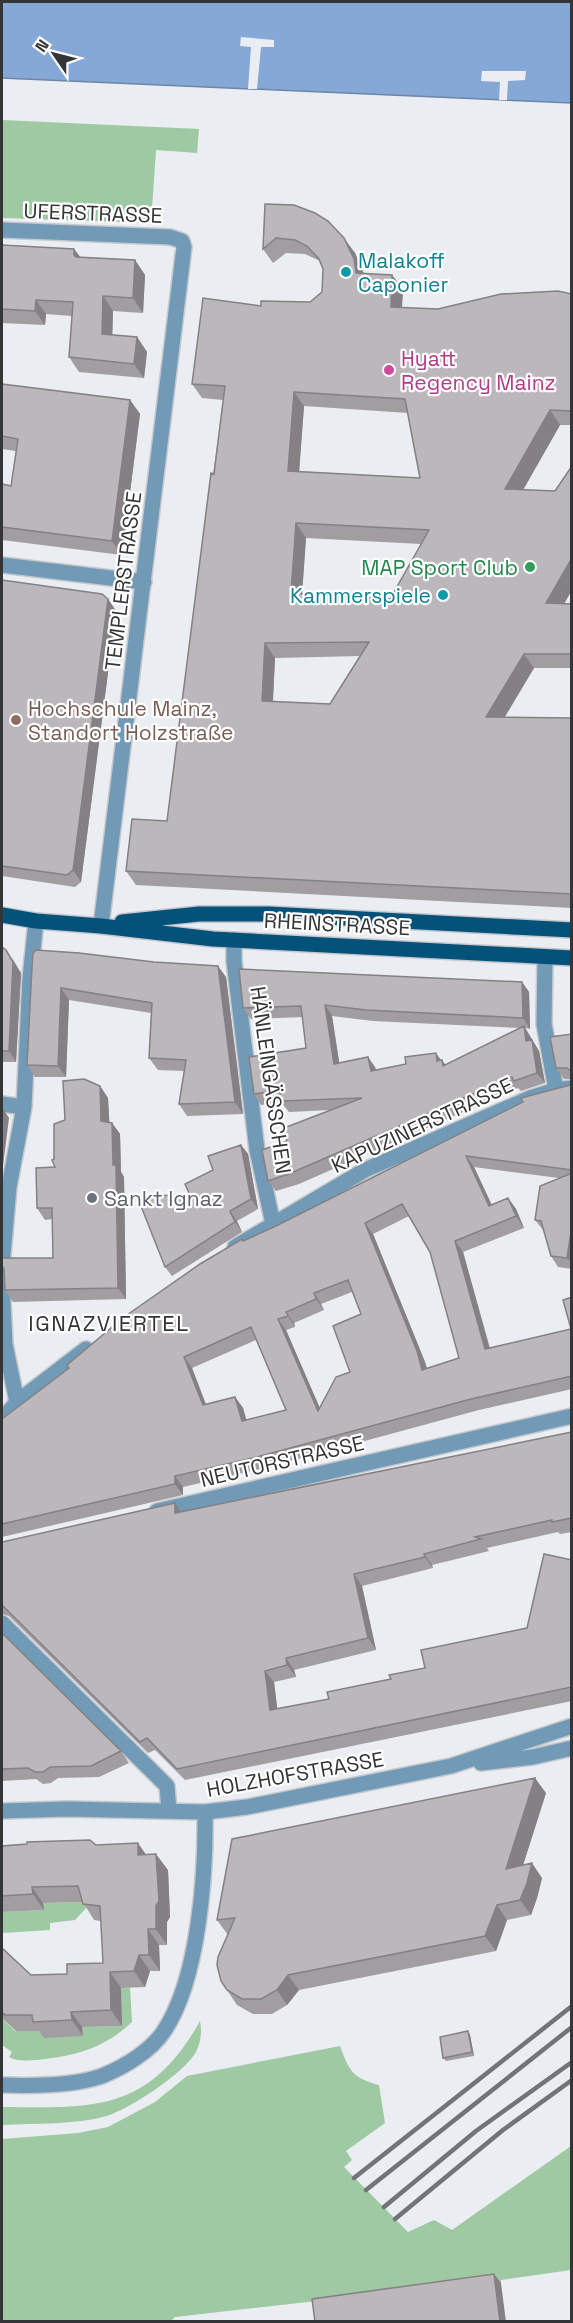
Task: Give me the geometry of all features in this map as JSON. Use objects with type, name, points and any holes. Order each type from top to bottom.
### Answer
[{"type":"main road","name":"RHEINSTRASSE","points":[[101,926],[199,914],[269,914],[572,930]]},
{"type":"main road","name":"RHEINSTRASSE","points":[[2,915],[36,921],[234,940],[572,958]]},
{"type":"street","name":"UFERSTRASSE","points":[[2,230],[170,237],[182,241]]},
{"type":"street","name":"TEMPLERSTRASSE","points":[[101,926],[185,254],[182,241]]},
{"type":"street","points":[[2,565],[144,582]]},
{"type":"street","points":[[2,1266],[9,1187],[24,1107],[30,978],[36,921]]},
{"type":"street","name":"HÄNLEINGÄSSCHEN","points":[[234,940],[234,961],[257,1150],[273,1224]]},
{"type":"street","points":[[545,957],[544,1024],[564,1089]]},
{"type":"street","name":"KAPUZINERSTRASSE","points":[[225,1253],[366,1170],[530,1098],[564,1089]]},
{"type":"street","points":[[2,1104],[24,1107]]},
{"type":"street","points":[[2,1281],[5,1344],[17,1402]]},
{"type":"street","points":[[2,1420],[17,1402],[101,1338]]},
{"type":"street","name":"NEUTORSTRASSE","points":[[140,1515],[572,1416]]},
{"type":"street","points":[[2,1623],[167,1786],[170,1811]]},
{"type":"street","name":"HOLZHOFSTRASSE","points":[[451,1766],[572,1726]]},
{"type":"street","name":"HOLZHOFSTRASSE","points":[[2,1811],[206,1812],[258,1805],[451,1766],[532,1757],[572,1748]]},
{"type":"street","points":[[2,2085],[83,2081],[102,2076],[136,2057],[164,2032],[179,2004],[194,1947],[206,1857],[206,1812]]},
{"type":"green space","points":[[2,120],[199,129],[197,153],[156,150],[151,223],[2,218]]},
{"type":"green space","points":[[83,1902],[88,1906],[75,1920],[50,1923],[50,1930],[2,1933],[2,1912],[43,1910],[43,1903]]},
{"type":"green space","points":[[121,1985],[130,1988],[132,2022],[99,2045],[64,2056],[15,2060],[9,2057],[12,2052],[2,2045],[2,2018],[15,2031],[44,2031],[83,2036],[82,2027],[122,2026]]},
{"type":"green space","points":[[200,2021],[199,2044],[189,2061],[156,2089],[129,2106],[107,2116],[81,2121],[2,2125],[2,2107],[65,2107],[92,2104],[117,2099],[139,2088],[161,2073],[181,2051]]},
{"type":"green space","points":[[340,2046],[349,2067],[357,2076],[379,2085],[385,2123],[346,2151],[352,2160],[344,2167],[408,2232],[434,2220],[452,2230],[571,2146],[571,2270],[501,2280],[501,2283],[175,2317],[171,2321],[2,2322],[2,2139],[78,2133],[108,2127],[155,2102],[187,2076]]},
{"type":"water","points":[[2,2],[571,2],[571,103],[2,78]]},
{"type":"pier","points":[[241,37],[274,40],[274,47],[261,47],[257,89],[248,89],[251,47],[240,46]]},
{"type":"pier","points":[[482,71],[526,71],[525,80],[508,81],[507,100],[499,100],[500,82],[481,81]]},
{"type":"building","points":[[265,204],[294,205],[328,221],[344,238],[354,259],[356,273],[392,275],[391,307],[438,309],[501,294],[558,291],[572,294],[572,411],[550,410],[505,489],[555,491],[572,466],[572,558],[546,603],[572,604],[572,654],[524,654],[486,717],[572,718],[572,894],[126,871],[132,819],[167,821],[211,473],[214,474],[225,386],[192,384],[203,298],[261,306],[261,301],[310,302],[322,292],[323,269],[319,259],[307,246],[295,240],[276,238],[263,249]],"holes":[[[294,392],[405,399],[420,478],[288,471]],[[296,523],[429,530],[390,599],[291,593]],[[369,642],[330,704],[262,701],[265,643]]]},
{"type":"building","points":[[2,245],[74,249],[76,257],[135,260],[133,298],[103,296],[102,334],[137,337],[134,364],[69,357],[73,302],[36,300],[35,311],[2,309]]},
{"type":"building","points":[[2,384],[130,400],[112,541],[2,527],[2,484],[11,486],[18,439],[2,436]]},
{"type":"building","points":[[2,580],[102,594],[108,599],[73,870],[67,875],[2,866]]},
{"type":"building","points":[[2,947],[13,962],[9,1051],[2,1051]]},
{"type":"building","points":[[36,950],[218,966],[235,1102],[179,1104],[186,1060],[149,1058],[152,1003],[61,988],[58,1066],[27,1065],[33,953]]},
{"type":"building","points":[[239,969],[522,982],[523,1018],[366,1010],[325,1005],[334,1064],[368,1057],[371,1071],[406,1064],[405,1057],[436,1053],[437,1061],[442,1060],[443,1066],[524,1026],[526,1041],[532,1040],[537,1073],[514,1081],[512,1077],[268,1181],[262,1150],[287,1141],[284,1128],[362,1098],[281,1101],[280,1090],[254,1094],[249,1057],[306,1048],[301,1006],[243,1008]]},
{"type":"building","points":[[572,1034],[572,1072],[567,1068],[556,1068],[550,1037]]},
{"type":"building","name":"Sankt Ignaz","points":[[84,1079],[100,1086],[101,1121],[112,1123],[113,1165],[116,1165],[118,1288],[5,1290],[2,1258],[53,1258],[52,1208],[37,1208],[36,1168],[55,1167],[52,1160],[54,1159],[54,1124],[65,1120],[63,1081]]},
{"type":"building","points":[[572,1080],[572,1170],[466,1156],[489,1206],[508,1198],[516,1216],[455,1241],[485,1349],[571,1329],[563,1300],[572,1297],[572,1376],[471,1399],[257,1457],[175,1476],[175,1484],[2,1524],[2,1419],[69,1368],[67,1365],[124,1317],[200,1264],[242,1239],[243,1241],[276,1226],[523,1102],[521,1098],[570,1085]],"holes":[[[402,1204],[430,1252],[459,1358],[422,1370],[417,1351],[365,1223]],[[348,1280],[361,1314],[333,1326],[350,1372],[336,1377],[318,1411],[278,1319],[288,1316],[286,1312],[316,1299],[314,1293]],[[251,1327],[286,1410],[242,1421],[235,1397],[203,1405],[184,1357]]]},
{"type":"building","points":[[241,1145],[251,1199],[230,1211],[235,1222],[165,1267],[137,1196],[190,1195],[185,1184],[213,1170],[208,1156]]},
{"type":"building","points":[[572,1173],[572,1225],[567,1258],[551,1256],[541,1221],[535,1220],[540,1186]]},
{"type":"building","points":[[572,1432],[572,1518],[552,1522],[552,1520],[475,1537],[481,1539],[424,1554],[425,1557],[354,1574],[368,1638],[286,1658],[287,1665],[265,1671],[270,1710],[329,1699],[327,1692],[391,1679],[389,1675],[425,1668],[421,1650],[527,1628],[544,1554],[572,1560],[572,1687],[177,1769],[147,1738],[140,1742],[2,1605],[2,1542],[175,1503],[175,1513]]},
{"type":"building","points":[[2,1633],[121,1751],[91,1766],[50,1767],[43,1772],[35,1772],[28,1768],[2,1769]]},
{"type":"building","points":[[535,1778],[506,1869],[532,1863],[527,1883],[520,1900],[497,1905],[485,1936],[288,1975],[277,1990],[261,1999],[242,1999],[227,1990],[221,1981],[217,1965],[218,1957],[235,1918],[217,1920],[232,1839]]},
{"type":"building","points":[[90,1840],[96,1845],[138,1843],[138,1855],[156,1854],[159,1901],[156,1906],[156,1929],[148,1929],[149,1955],[139,1955],[134,1971],[110,1972],[111,2010],[71,2012],[72,2020],[33,2022],[32,2015],[5,2015],[2,2012],[2,1948],[31,1975],[67,1974],[67,1964],[103,1963],[100,1906],[83,1904],[78,1886],[32,1887],[33,1894],[2,1896],[2,1846],[27,1844],[27,1842]]},
{"type":"building","points":[[468,2031],[472,2052],[443,2058],[440,2037]]},
{"type":"building","points":[[494,2274],[500,2322],[315,2322],[312,2299]]},
{"type":"railway","points":[[354,2178],[572,2006]]},
{"type":"railway","points":[[366,2190],[572,2027]]},
{"type":"railway","points":[[384,2207],[476,2131],[572,2062]]},
{"type":"railway","points":[[395,2219],[503,2130],[572,2080]]},
{"type":"place","name":"Malakoff Caponier","points":[[346,272]]},
{"type":"place","name":"Hyatt Regency Mainz","points":[[389,370]]},
{"type":"place","name":"MAP Sport Club","points":[[530,567]]},
{"type":"place","name":"Kammerspiele","points":[[443,595]]},
{"type":"place","name":"Hochschule Mainz, Standort Holzstraße","points":[[16,720]]},
{"type":"place","name":"Sankt Ignaz","points":[[92,1198]]},
{"type":"district","name":"IGNAZVIERTEL","points":[[109,1323]]}]
